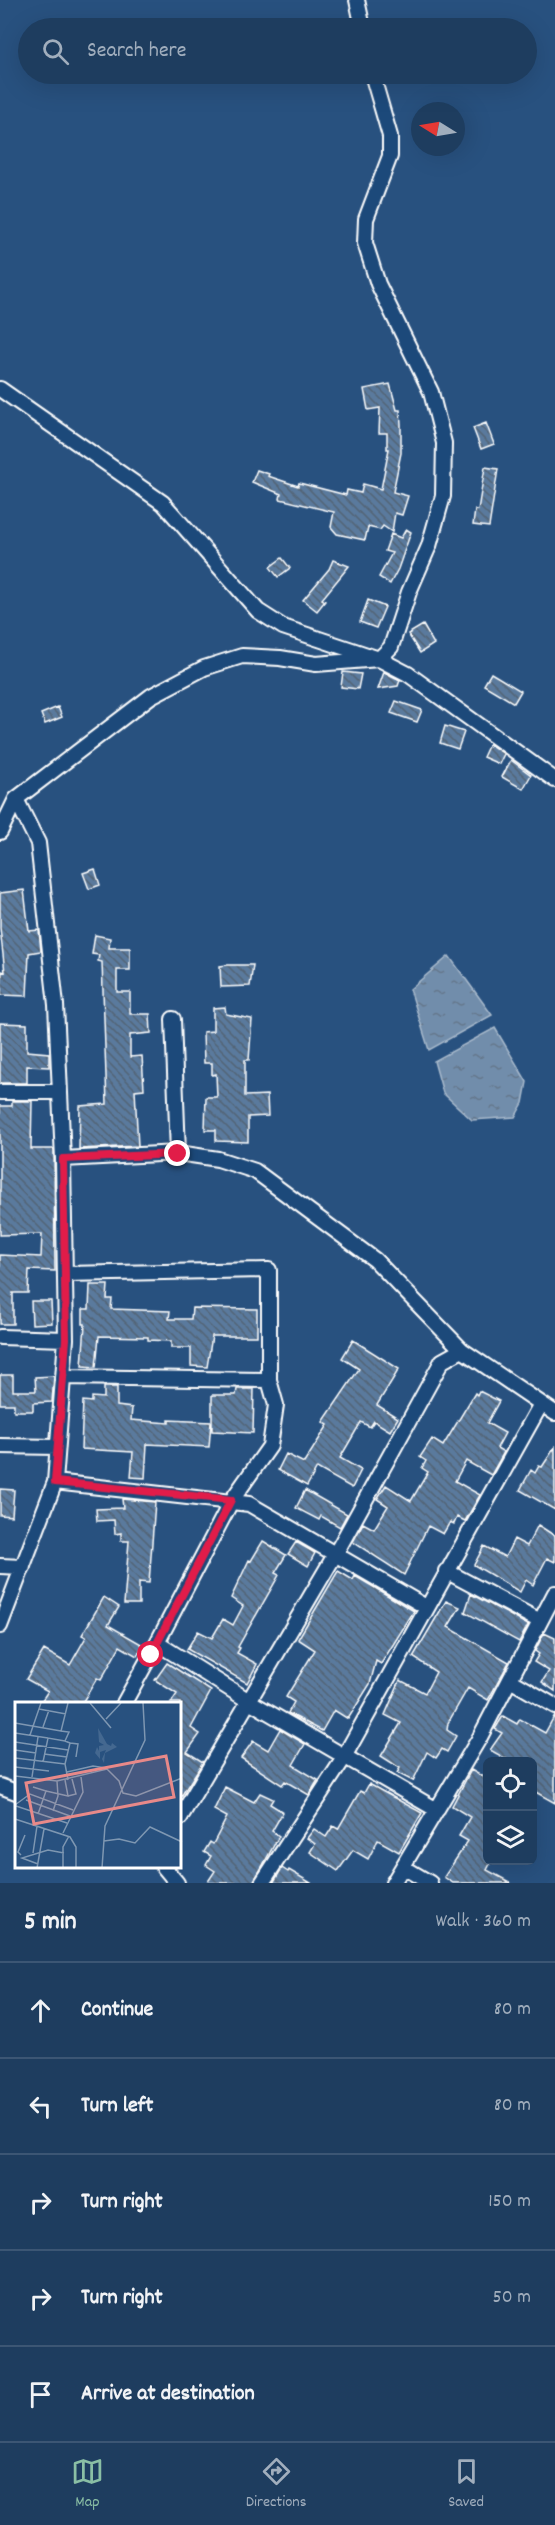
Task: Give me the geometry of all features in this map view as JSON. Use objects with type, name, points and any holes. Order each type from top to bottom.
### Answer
[{"type":"street","points":[[357,0],[361,18]]},
{"type":"street","points":[[0,832],[16,799],[152,696],[204,668],[242,656],[280,658],[316,664],[379,659],[391,647],[409,592],[429,546],[443,496],[444,443],[431,392],[371,269],[365,243],[366,219],[390,156],[390,136],[375,84]]},
{"type":"street","points":[[0,389],[163,503],[258,611],[282,627],[379,659],[408,674],[555,780]]},
{"type":"street","points":[[0,1626],[55,1482],[66,1339],[63,1159],[56,1005],[38,843],[16,799]]},
{"type":"street","points":[[173,1019],[178,1154]]},
{"type":"street","points":[[0,1092],[60,1092]]},
{"type":"street","points":[[63,1159],[178,1154],[218,1159],[255,1171],[375,1260],[462,1350],[555,1413]]},
{"type":"street","points":[[65,1274],[269,1270],[269,1380],[276,1406],[270,1446],[231,1500],[125,1702]]},
{"type":"street","points":[[0,1337],[66,1339]]},
{"type":"street","points":[[182,1815],[336,1553],[442,1361],[462,1350]]},
{"type":"street","points":[[63,1377],[269,1380]]},
{"type":"street","points":[[262,1883],[344,1757],[541,1404]]},
{"type":"street","points":[[0,1446],[57,1447]]},
{"type":"street","points":[[55,1482],[231,1500],[263,1510],[426,1607]]},
{"type":"street","points":[[0,1566],[23,1567]]},
{"type":"street","points":[[446,1571],[540,1621]]},
{"type":"street","points":[[393,1883],[480,1737],[555,1593]]},
{"type":"street","points":[[157,1643],[249,1701],[437,1810]]},
{"type":"street","points":[[510,1680],[555,1706]]},
{"type":"street","points":[[0,1786],[15,1792]]},
{"type":"street","points":[[403,1867],[430,1883]]},
{"type":"street","points":[[165,1868],[177,1883]]},
{"type":"water","points":[[449,956],[492,1015],[429,1050],[410,989]]},
{"type":"water","points":[[495,1028],[527,1082],[523,1103],[515,1117],[472,1120],[443,1093],[434,1061]]},
{"type":"building","points":[[390,384],[397,410],[400,410],[401,424],[401,453],[393,492],[408,496],[402,515],[395,513],[392,532],[383,526],[380,530],[368,527],[365,540],[337,534],[331,527],[334,512],[280,499],[281,494],[252,482],[257,470],[298,486],[299,483],[346,495],[347,490],[361,493],[363,484],[381,489],[389,449],[387,449],[387,433],[379,433],[380,408],[368,410],[364,389]]},
{"type":"building","points":[[486,423],[494,444],[481,449],[473,428]]},
{"type":"building","points":[[485,467],[498,469],[489,527],[473,525],[475,510],[478,510]]},
{"type":"building","points":[[406,529],[411,532],[398,569],[390,584],[379,577],[392,553],[385,551],[391,534],[401,538]]},
{"type":"building","points":[[282,558],[290,568],[278,577],[270,567]]},
{"type":"building","points":[[333,560],[349,566],[322,599],[325,601],[317,611],[303,600],[329,569]]},
{"type":"building","points":[[368,600],[385,607],[376,628],[360,622]]},
{"type":"building","points":[[423,625],[434,644],[420,653],[408,634]]},
{"type":"building","points":[[343,672],[361,674],[358,689],[341,687]]},
{"type":"building","points":[[384,672],[400,680],[398,686],[378,689]]},
{"type":"building","points":[[491,673],[521,691],[514,703],[484,685]]},
{"type":"building","points":[[396,701],[422,710],[417,722],[391,713]]},
{"type":"building","points":[[58,707],[62,717],[45,724],[41,714]]},
{"type":"building","points":[[445,726],[464,732],[458,749],[440,743]]},
{"type":"building","points":[[489,744],[504,754],[499,764],[483,757]]},
{"type":"building","points":[[511,760],[531,775],[523,789],[502,777]]},
{"type":"building","points":[[95,869],[100,885],[89,889],[83,873]]},
{"type":"building","points":[[24,890],[29,931],[39,930],[41,951],[29,953],[27,996],[1,995],[2,971],[5,972],[0,928],[0,893]]},
{"type":"building","points":[[95,935],[110,938],[109,948],[130,948],[130,970],[117,970],[117,992],[130,992],[130,1014],[150,1014],[151,1033],[130,1035],[130,1057],[142,1056],[144,1089],[135,1090],[138,1146],[79,1149],[80,1106],[107,1104],[102,962],[98,961],[99,955],[92,954]]},
{"type":"building","points":[[253,965],[250,986],[221,987],[220,966]]},
{"type":"building","points":[[225,1007],[226,1014],[252,1019],[249,1060],[245,1060],[245,1096],[267,1095],[268,1116],[248,1117],[248,1142],[216,1141],[216,1130],[205,1130],[206,1097],[217,1097],[216,1074],[212,1075],[212,1063],[204,1063],[203,1032],[213,1031],[213,1008]]},
{"type":"building","points":[[0,1023],[27,1024],[27,1051],[49,1053],[49,1067],[27,1066],[27,1083],[0,1083]]},
{"type":"building","points":[[12,1101],[32,1101],[31,1149],[54,1149],[55,1271],[29,1270],[28,1293],[13,1293],[13,1324],[0,1324],[0,1255],[41,1257],[42,1234],[0,1235],[0,1106],[12,1106]]},
{"type":"building","points":[[90,1285],[108,1285],[107,1299],[112,1299],[111,1309],[170,1311],[169,1319],[191,1319],[192,1308],[257,1309],[257,1336],[212,1336],[207,1367],[191,1366],[191,1348],[171,1348],[171,1341],[148,1340],[148,1337],[99,1336],[96,1367],[82,1366],[85,1324],[83,1324],[83,1309],[89,1309]]},
{"type":"building","points":[[31,1301],[51,1301],[52,1323],[32,1324]]},
{"type":"building","points":[[353,1340],[399,1369],[377,1405],[398,1418],[390,1431],[374,1421],[370,1427],[361,1422],[340,1458],[361,1470],[352,1488],[317,1468],[307,1486],[278,1470],[286,1454],[304,1463],[328,1425],[323,1422],[359,1369],[342,1358]]},
{"type":"building","points":[[0,1375],[13,1375],[13,1391],[36,1391],[35,1377],[54,1376],[52,1402],[33,1403],[33,1411],[14,1411],[14,1404],[0,1404]]},
{"type":"building","points":[[104,1387],[117,1387],[117,1406],[132,1408],[131,1420],[169,1423],[169,1420],[211,1422],[209,1447],[147,1444],[145,1478],[131,1477],[133,1452],[81,1449],[83,1401],[92,1402],[92,1397],[104,1398]]},
{"type":"building","points":[[237,1389],[254,1389],[253,1433],[212,1431],[212,1395],[236,1395]]},
{"type":"building","points":[[479,1391],[499,1401],[487,1423],[505,1433],[497,1448],[504,1452],[491,1475],[466,1461],[455,1481],[480,1495],[465,1521],[457,1517],[454,1524],[450,1522],[443,1534],[428,1526],[404,1575],[353,1542],[363,1523],[374,1529],[388,1506],[377,1499],[386,1485],[411,1501],[428,1472],[422,1468],[426,1461],[420,1457],[432,1439],[443,1446],[475,1393],[477,1395]]},
{"type":"building","points":[[555,1447],[555,1510],[520,1490],[531,1470],[535,1473],[539,1466],[542,1467]]},
{"type":"building","points":[[0,1489],[14,1490],[12,1516],[0,1515]]},
{"type":"building","points":[[305,1490],[347,1514],[340,1527],[321,1516],[319,1520],[296,1508]]},
{"type":"building","points":[[122,1499],[155,1502],[149,1583],[139,1582],[139,1604],[124,1604],[129,1541],[121,1541],[121,1533],[115,1534],[114,1520],[97,1521],[96,1509],[123,1508]]},
{"type":"building","points":[[538,1525],[555,1536],[555,1562],[547,1558],[533,1585],[526,1580],[520,1592],[474,1565],[484,1546],[505,1557],[514,1539],[527,1546]]},
{"type":"building","points":[[263,1541],[286,1555],[275,1573],[279,1575],[238,1647],[240,1648],[237,1653],[257,1664],[247,1683],[187,1649],[198,1631],[212,1638],[223,1619],[233,1625],[243,1606],[231,1598],[249,1560],[251,1561]]},
{"type":"building","points":[[296,1542],[315,1553],[308,1566],[288,1554]]},
{"type":"building","points":[[338,1571],[353,1580],[355,1576],[414,1611],[381,1664],[376,1661],[370,1684],[348,1719],[334,1710],[322,1731],[288,1713],[294,1702],[286,1697],[315,1650],[298,1639]]},
{"type":"building","points":[[471,1594],[528,1625],[519,1642],[465,1612]]},
{"type":"building","points":[[104,1597],[119,1607],[108,1625],[143,1645],[137,1656],[120,1646],[101,1680],[97,1678],[83,1702],[41,1702],[48,1691],[26,1679],[44,1650],[70,1665],[86,1637],[82,1635]]},
{"type":"building","points":[[446,1601],[460,1607],[448,1627],[509,1662],[488,1700],[468,1688],[448,1723],[447,1730],[456,1736],[447,1752],[442,1749],[436,1758],[427,1752],[413,1781],[397,1773],[400,1768],[381,1756],[401,1723],[385,1715],[400,1680],[425,1693],[436,1672],[413,1657]]},
{"type":"building","points":[[544,1633],[555,1638],[555,1691],[542,1682],[549,1671],[534,1662],[539,1654],[535,1651]]},
{"type":"building","points":[[167,1663],[211,1691],[191,1728],[200,1734],[187,1752],[203,1762],[182,1795],[182,1702],[172,1702],[177,1694],[155,1680]]},
{"type":"building","points":[[555,1715],[555,1803],[537,1793],[537,1757],[503,1757],[490,1750],[502,1733],[495,1729],[503,1716],[517,1724],[520,1719],[545,1733]]},
{"type":"building","points":[[280,1729],[305,1744],[293,1765],[318,1780],[309,1795],[285,1781],[282,1785],[241,1758],[253,1741],[268,1750]]},
{"type":"building","points":[[471,1770],[483,1777],[483,1865],[490,1865],[487,1870],[511,1883],[453,1883],[444,1877],[468,1841],[459,1836],[470,1817],[452,1806]]},
{"type":"building","points":[[369,1784],[422,1813],[399,1852],[378,1840],[368,1859],[353,1850],[338,1871],[310,1852],[315,1844],[307,1838],[314,1829],[326,1837],[333,1826],[338,1829],[360,1791],[364,1793]]},
{"type":"building","points":[[225,1787],[254,1802],[260,1793],[273,1799],[270,1804],[283,1812],[272,1831],[279,1836],[253,1883],[207,1883],[215,1871],[206,1865],[211,1856],[204,1852],[210,1842],[213,1844],[227,1817],[214,1810]]},
{"type":"building","points":[[282,1868],[288,1872],[289,1870],[311,1883],[273,1883]]},
{"type":"route","points":[[151,1655],[231,1500],[55,1482],[66,1339],[63,1159],[178,1154]]}]
